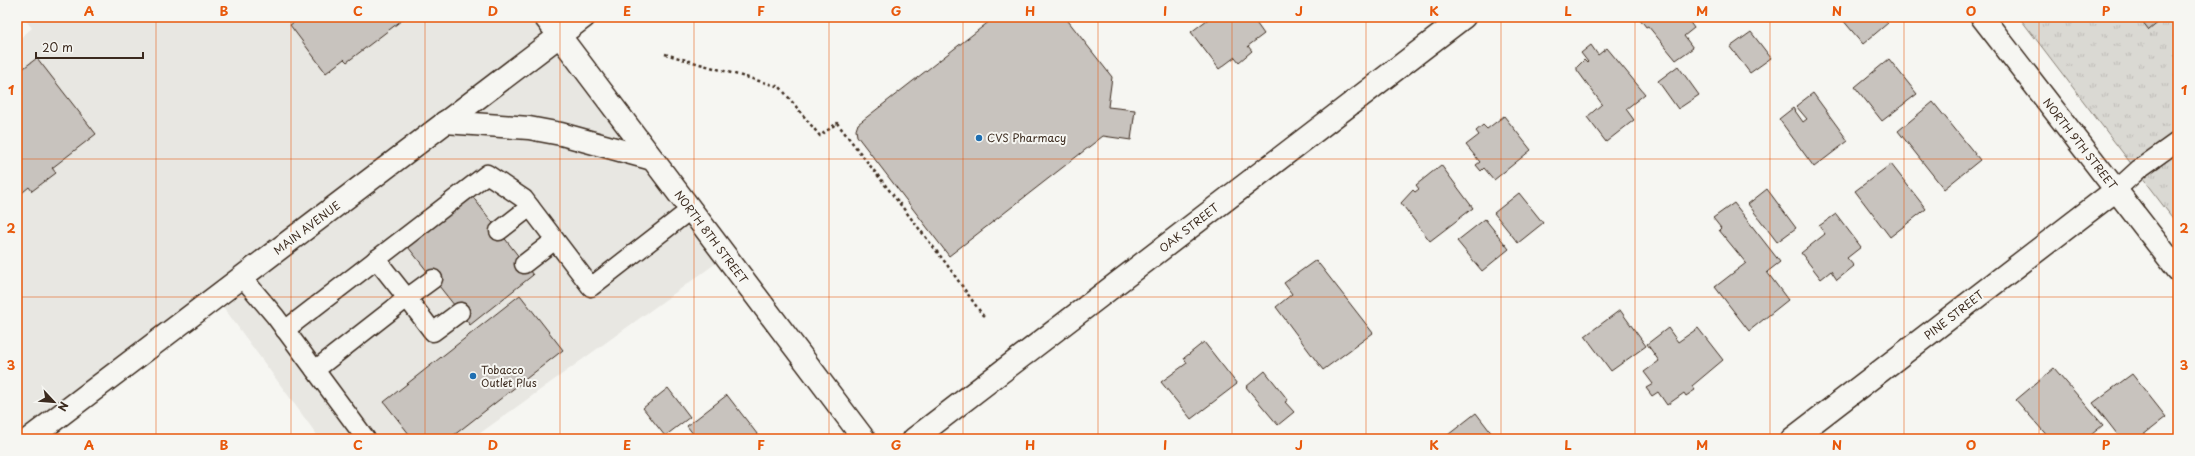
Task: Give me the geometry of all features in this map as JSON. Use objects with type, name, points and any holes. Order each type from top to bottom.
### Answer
[{"type":"street","name":"NORTH 8TH STREET","points":[[545,17],[864,439]]},
{"type":"street","name":"MAIN AVENUE","points":[[29,439],[584,17]]},
{"type":"street","name":"OAK STREET","points":[[914,439],[1464,17]]},
{"type":"street","name":"NORTH 9TH STREET","points":[[1982,17],[2178,270]]},
{"type":"street","points":[[445,122],[529,128],[568,136],[652,158]]},
{"type":"street","name":"PINE STREET","points":[[1792,439],[2116,190]]},
{"type":"lane","points":[[2116,190],[2139,169],[2178,141]]},
{"type":"lane","points":[[285,330],[487,174],[524,198],[591,286],[690,210]]},
{"type":"lane","points":[[499,231],[530,207]]},
{"type":"lane","points":[[524,264],[555,240]]},
{"type":"lane","points":[[376,259],[408,298],[433,332],[460,312]]},
{"type":"lane","points":[[242,277],[285,330],[366,439]]},
{"type":"lane","points":[[315,370],[433,279]]},
{"type":"path","points":[[665,54],[780,87],[820,136],[837,123],[945,262],[984,317]]},
{"type":"shaded area","points":[[23,17],[580,17],[559,35],[726,256],[472,439],[320,439],[216,297],[29,439],[17,439],[17,41],[32,28]]},
{"type":"green space","points":[[2019,17],[2178,17],[2178,225]]},
{"type":"building","points":[[301,17],[406,17],[347,62],[344,59],[326,73],[290,25]]},
{"type":"building","name":"CVS Pharmacy","points":[[995,17],[1065,17],[1112,77],[1108,107],[1135,110],[1131,140],[1103,136],[949,256],[857,136],[856,130],[858,124]]},
{"type":"building","points":[[1211,17],[1252,17],[1264,34],[1248,46],[1252,51],[1239,62],[1235,57],[1219,69],[1191,32]]},
{"type":"building","points":[[1641,17],[1686,17],[1694,28],[1684,36],[1693,48],[1676,60],[1648,26],[1646,27],[1640,19]]},
{"type":"building","points":[[1845,17],[1883,17],[1888,23],[1863,44],[1842,19]]},
{"type":"building","points":[[2139,17],[2165,17],[2149,30]]},
{"type":"building","points":[[1751,32],[1771,58],[1750,73],[1730,47]]},
{"type":"building","points":[[1591,45],[1598,55],[1607,48],[1645,94],[1626,109],[1634,120],[1606,142],[1587,117],[1602,104],[1577,70],[1577,67],[1584,60],[1587,63],[1588,62],[1581,53]]},
{"type":"building","points":[[37,58],[96,134],[52,168],[56,173],[32,191],[29,187],[17,197],[17,73]]},
{"type":"building","points":[[1889,59],[1917,94],[1882,121],[1855,87]]},
{"type":"building","points":[[1678,66],[1699,95],[1678,109],[1658,81]]},
{"type":"building","points":[[1813,93],[1848,141],[1814,167],[1779,119],[1793,108],[1803,122],[1807,119],[1796,106]]},
{"type":"building","points":[[1933,102],[1980,160],[1944,189],[1898,131]]},
{"type":"building","points":[[1504,116],[1531,150],[1494,180],[1484,168],[1481,171],[1476,165],[1480,162],[1466,145],[1479,135],[1476,131],[1483,125],[1487,129]]},
{"type":"building","points":[[1891,164],[1926,209],[1890,237],[1855,191]]},
{"type":"building","points":[[1441,165],[1473,208],[1430,241],[1401,203],[1413,190],[1415,192],[1419,189],[1416,185]]},
{"type":"building","points":[[1767,189],[1796,228],[1777,242],[1748,204]]},
{"type":"building","points":[[1519,193],[1543,223],[1518,243],[1494,213]]},
{"type":"building","points":[[472,196],[533,275],[470,325],[408,247]]},
{"type":"building","points":[[1734,203],[1780,262],[1767,272],[1788,300],[1749,331],[1715,287],[1746,263],[1719,230],[1721,228],[1713,218]]},
{"type":"building","points":[[1836,214],[1861,247],[1847,258],[1854,266],[1837,280],[1831,271],[1821,279],[1801,253],[1825,234],[1819,226]]},
{"type":"building","points":[[1485,219],[1509,249],[1482,271],[1457,241]]},
{"type":"building","points":[[1316,260],[1373,333],[1323,370],[1276,307],[1292,294],[1284,283]]},
{"type":"building","name":"Tobacco Outlet Plus","points":[[520,295],[563,350],[449,439],[413,439],[384,402]]},
{"type":"building","points":[[1620,310],[1646,346],[1611,371],[1585,336]]},
{"type":"building","points":[[1668,328],[1678,342],[1698,328],[1723,360],[1692,386],[1695,390],[1686,396],[1684,393],[1667,405],[1658,392],[1652,396],[1646,388],[1653,384],[1644,372],[1659,361],[1647,344]]},
{"type":"building","points":[[1204,342],[1237,384],[1191,419],[1161,382],[1187,363],[1184,358]]},
{"type":"building","points":[[2054,368],[2103,425],[2086,439],[2050,439],[2016,400]]},
{"type":"building","points":[[1265,371],[1288,400],[1285,402],[1294,412],[1278,425],[1246,387]]},
{"type":"building","points":[[2132,374],[2166,417],[2138,439],[2121,439],[2093,403]]},
{"type":"building","points":[[668,388],[690,417],[665,436],[643,408]]},
{"type":"building","points":[[727,395],[761,439],[697,439],[687,426]]},
{"type":"building","points":[[1476,413],[1496,439],[1444,438]]},
{"type":"place","name":"CVS Pharmacy","points":[[979,138]]},
{"type":"place","name":"Tobacco Outlet Plus","points":[[473,376]]}]
